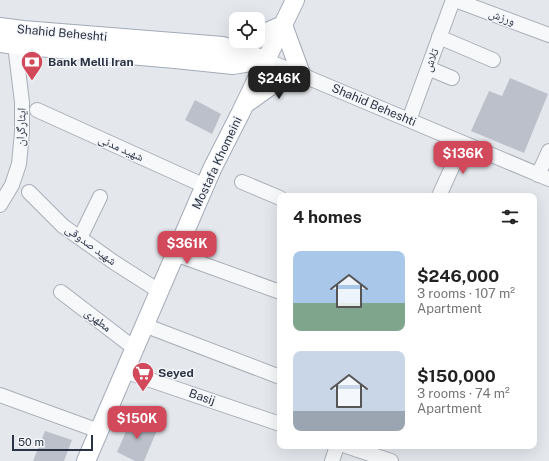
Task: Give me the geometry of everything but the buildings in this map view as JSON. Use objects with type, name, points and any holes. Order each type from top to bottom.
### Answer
[{"type":"main road","name":"Mostafa Khomeini","points":[[86,461],[212,169],[283,25],[291,2]]},
{"type":"main road","points":[[245,104],[269,88],[301,74],[283,25],[265,33]]},
{"type":"main road","name":"Shahid Beheshti","points":[[0,27],[229,46]]},
{"type":"main road","name":"Shahid Beheshti","points":[[8,44],[233,65],[266,60]]},
{"type":"main road","name":"Shahid Beheshti","points":[[245,48],[266,60]]},
{"type":"street","name":"ورزش","points":[[454,0],[549,35]]},
{"type":"street","name":"تلاش","points":[[408,120],[454,0]]},
{"type":"street","points":[[439,37],[493,60]]},
{"type":"street","name":"ایثارگران","points":[[0,205],[12,185],[19,164],[22,132],[22,102],[8,44]]},
{"type":"street","name":"Shahid Beheshti","points":[[266,60],[544,177]]},
{"type":"street","points":[[428,68],[452,78]]},
{"type":"street","name":"شهید مدنی","points":[[37,110],[205,186]]},
{"type":"street","points":[[440,193],[463,143]]},
{"type":"street","points":[[544,177],[549,151]]},
{"type":"street","points":[[242,182],[277,197]]},
{"type":"street","name":"شهید صدوقی","points":[[29,192],[63,226],[115,264],[159,291]]},
{"type":"street","points":[[80,238],[100,197]]},
{"type":"street","points":[[175,254],[277,291]]},
{"type":"street","name":"مطهری","points":[[61,292],[134,348]]},
{"type":"street","points":[[144,325],[277,376]]},
{"type":"street","name":"Basij","points":[[124,371],[277,423]]},
{"type":"street","points":[[0,395],[99,431]]},
{"type":"street","points":[[332,461],[335,449]]},
{"type":"street","points":[[355,449],[391,461]]},
{"type":"place","name":"Bank Melli Iran","points":[[32,82]]},
{"type":"place","name":"Seyed","points":[[143,392]]}]
